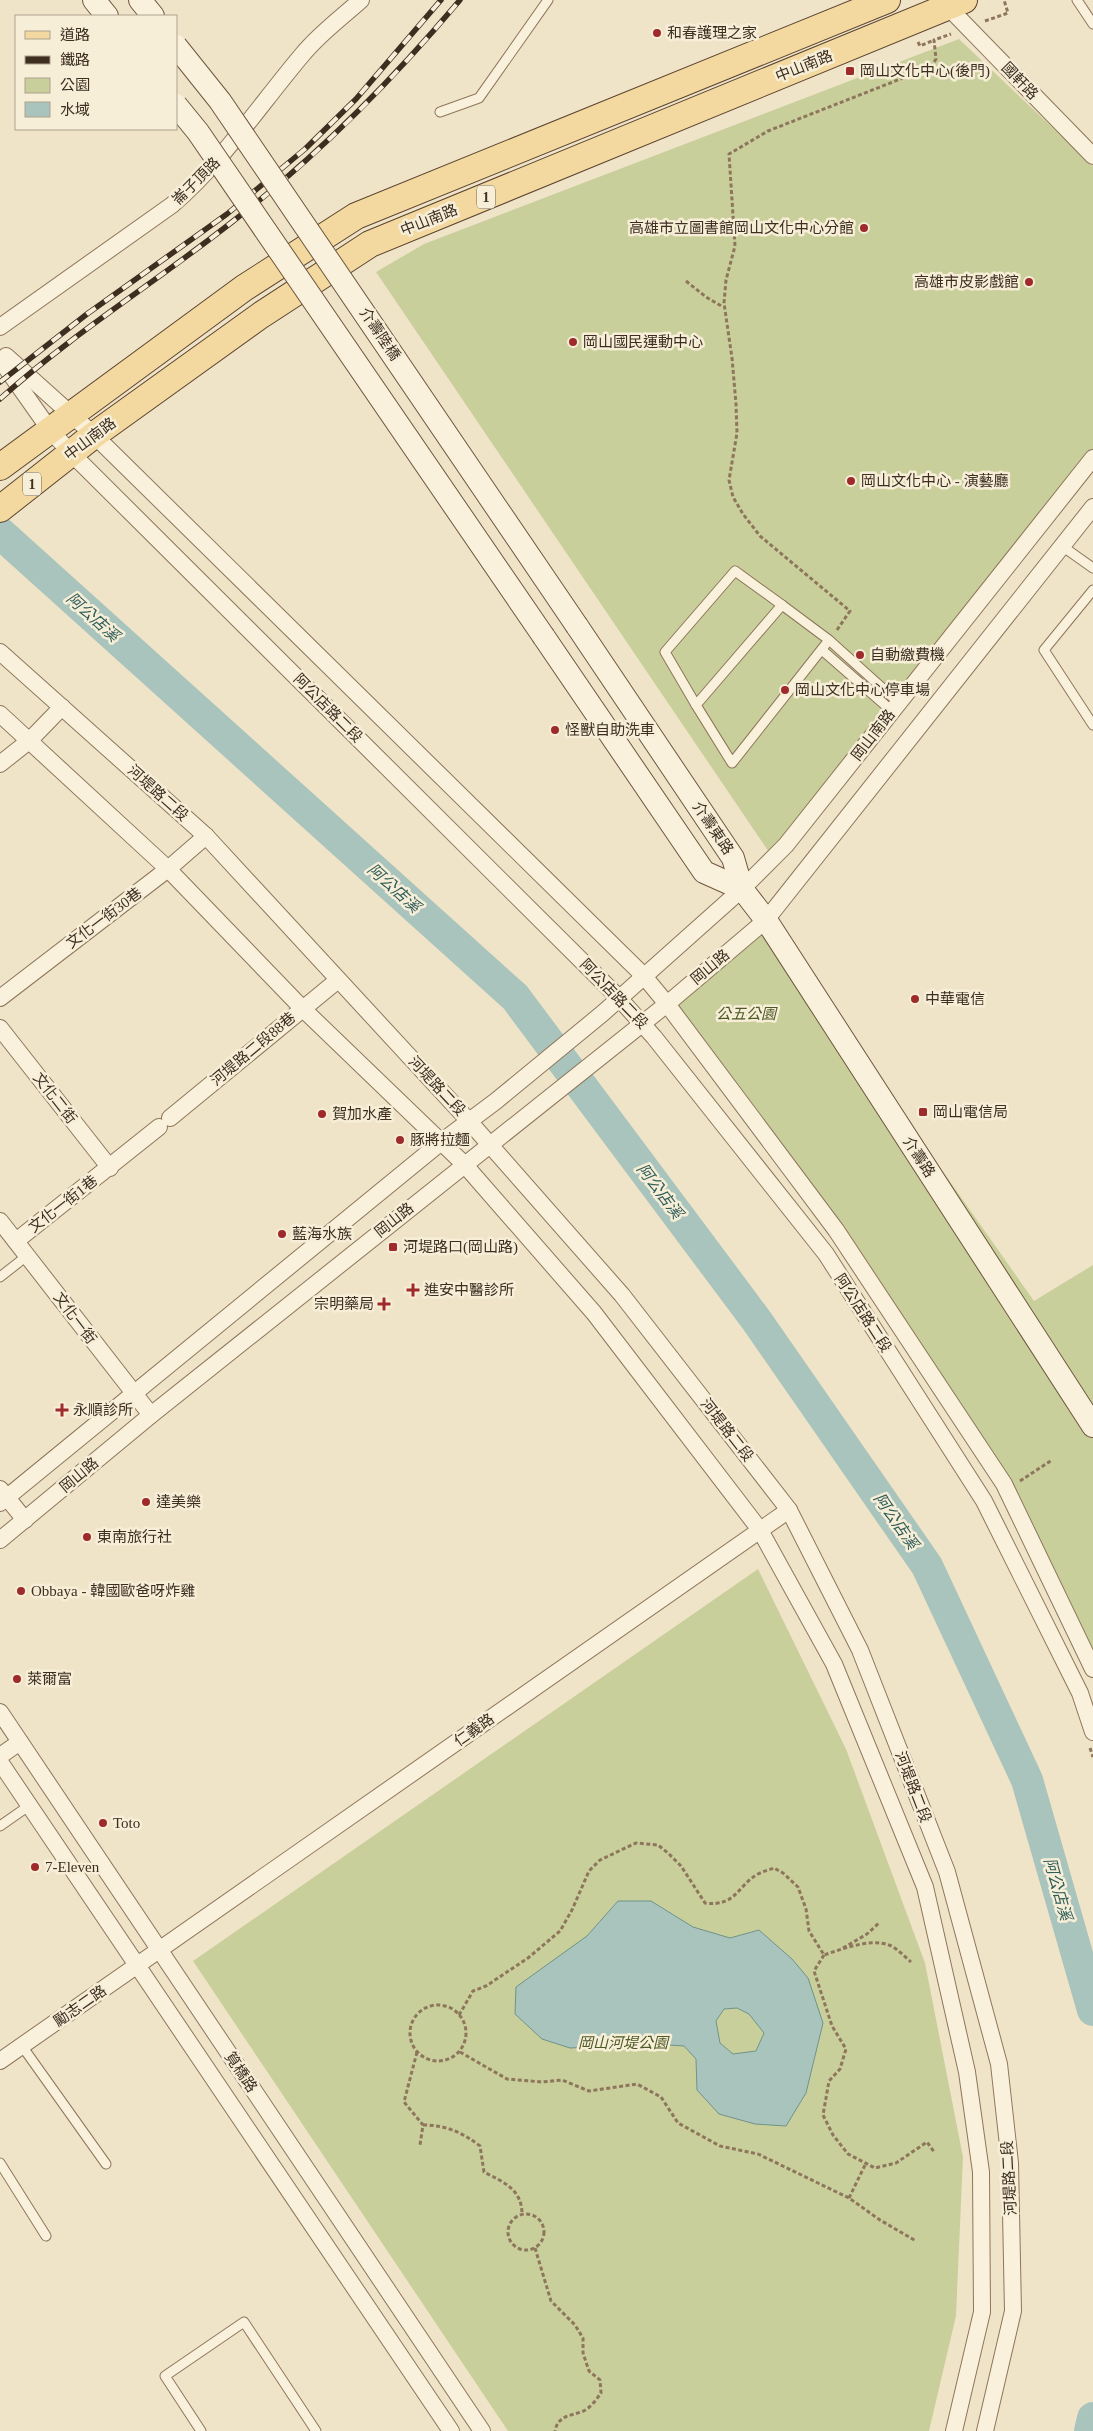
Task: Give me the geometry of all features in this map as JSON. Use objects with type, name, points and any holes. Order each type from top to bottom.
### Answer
[{"type":"main road","points":[[94,0],[106,15]]},
{"type":"main road","points":[[140,0],[152,15]]},
{"type":"main road","name":"中山南路","points":[[0,467],[71,413],[244,288],[356,216],[887,0]]},
{"type":"main road","name":"中山南路","points":[[0,509],[67,456],[261,315],[370,244],[952,2]]},
{"type":"main road","name":"介壽陸橋","points":[[178,48],[220,101],[577,626]]},
{"type":"main road","name":"介壽東路","points":[[178,108],[209,148],[704,872],[742,889]]},
{"type":"main road","name":"介壽東路","points":[[577,626],[733,858],[742,889]]},
{"type":"main road","name":"介壽路","points":[[742,889],[766,920],[1093,1426]]},
{"type":"street","name":"崙子頂路","points":[[0,326],[172,205],[194,186],[256,115],[303,53],[361,0]]},
{"type":"street","name":"國軒路","points":[[952,2],[968,27],[1093,156]]},
{"type":"street","name":"阿公店路二段","points":[[0,351],[71,413],[643,976],[667,1004],[836,1230],[1007,1490],[1093,1669]]},
{"type":"street","name":"阿公店路二段","points":[[0,359],[46,433],[67,456],[642,1022],[826,1254],[984,1501],[1080,1693],[1093,1732]]},
{"type":"street","name":"岡山南路","points":[[742,889],[786,846],[1093,458]]},
{"type":"street","name":"岡山南路","points":[[766,920],[1093,507]]},
{"type":"street","name":"河堤路二段","points":[[0,652],[206,836],[468,1120],[622,1295],[789,1510],[860,1650],[947,1872],[999,2064],[1010,2163],[1013,2311],[985,2431]]},
{"type":"street","points":[[0,764],[29,741],[62,708]]},
{"type":"street","name":"河堤路二段","points":[[0,714],[168,869],[302,1008],[440,1143],[464,1164],[594,1312],[760,1530],[834,1664],[925,1887],[967,2072],[982,2172],[982,2312],[954,2431]]},
{"type":"street","name":"文化一街30巷","points":[[0,998],[168,869],[206,836]]},
{"type":"street","name":"岡山路","points":[[2,1497],[134,1394],[468,1120],[496,1100],[603,1013],[618,997],[742,889]]},
{"type":"street","name":"岡山路","points":[[0,1540],[151,1415],[464,1164],[624,1039],[766,920]]},
{"type":"street","name":"河堤路二段88巷","points":[[110,1168],[338,980]]},
{"type":"street","name":"文化二街","points":[[0,1028],[110,1168]]},
{"type":"street","name":"文化一街1巷","points":[[16,1241],[110,1168]]},
{"type":"street","name":"文化一街","points":[[0,1220],[151,1415]]},
{"type":"street","points":[[2,1497],[25,1520]]},
{"type":"street","name":"仁義路","points":[[160,1950],[789,1510]]},
{"type":"street","name":"筧橋路","points":[[0,1712],[482,2431]]},
{"type":"street","points":[[0,1756],[20,1742]]},
{"type":"street","name":"筧橋路","points":[[0,1762],[451,2431]]},
{"type":"street","name":"勵志二路","points":[[0,2061],[160,1950]]},
{"type":"street","points":[[273,2167],[295,2152]]},
{"type":"lane","points":[[440,112],[479,98],[548,0]]},
{"type":"lane","points":[[1077,0],[1093,24]]},
{"type":"lane","points":[[1062,546],[1093,568]]},
{"type":"lane","points":[[829,640],[732,763],[664,652],[734,570],[829,640],[896,707]]},
{"type":"lane","points":[[1093,590],[1044,650],[1093,725]]},
{"type":"lane","points":[[696,705],[782,605]]},
{"type":"lane","points":[[822,650],[896,707]]},
{"type":"lane","points":[[0,1277],[28,1255]]},
{"type":"lane","points":[[0,1826],[30,1806]]},
{"type":"lane","points":[[22,2046],[106,2164]]},
{"type":"lane","points":[[0,2163],[46,2236]]},
{"type":"lane","points":[[201,2431],[165,2376],[244,2322],[316,2431]]},
{"type":"path","points":[[829,640],[850,611],[760,536],[733,497],[729,480],[737,433],[732,358],[724,307],[726,280],[735,246],[729,154],[768,131],[931,67],[936,59],[934,40],[1008,12],[1004,0]]},
{"type":"path","points":[[686,281],[706,297],[724,307]]},
{"type":"path","points":[[1007,1490],[1052,1460]]},
{"type":"path","points":[[459,2015],[473,1991],[486,1986],[528,1958],[560,1931],[572,1910],[589,1872],[600,1860],[636,1844],[658,1844],[681,1866],[705,1903],[714,1904],[730,1901],[758,1874],[774,1868],[783,1873],[798,1886],[806,1909],[809,1931],[824,1954]]},
{"type":"path","points":[[840,1949],[867,1934],[879,1923]]},
{"type":"path","points":[[911,1962],[890,1945],[878,1943],[840,1949],[824,1954],[814,1971],[832,2026],[846,2049],[840,2068],[829,2081],[824,2098],[823,2115],[833,2135],[848,2154],[874,2168],[896,2163],[927,2142],[935,2153]]},
{"type":"path","points":[[440,2004],[457,2011],[466,2026],[467,2035],[460,2052],[444,2061],[434,2061],[425,2058],[417,2052],[410,2033],[411,2024],[423,2008],[440,2004]]},
{"type":"path","points":[[417,2052],[404,2102],[423,2125],[420,2145]]},
{"type":"path","points":[[460,2052],[507,2079],[542,2082],[562,2080],[589,2091],[638,2084],[662,2097],[678,2123],[720,2146],[758,2154],[848,2198],[916,2241]]},
{"type":"path","points":[[423,2125],[438,2125],[450,2129],[466,2135],[480,2146],[484,2172],[513,2188],[522,2204],[522,2214]]},
{"type":"path","points":[[848,2198],[866,2163]]},
{"type":"path","points":[[522,2214],[535,2216],[543,2226],[543,2238],[535,2248],[523,2251],[512,2246],[509,2241],[507,2235],[509,2224],[517,2216],[522,2214]]},
{"type":"path","points":[[535,2248],[551,2302],[575,2325],[583,2338],[584,2353],[589,2371],[600,2380],[602,2393],[592,2405],[559,2421],[555,2431]]},
{"type":"green space","points":[[959,39],[1093,166],[1093,457],[773,858],[376,272],[424,244]]},
{"type":"green space","name":"公五公園","points":[[766,920],[1034,1301],[1093,1265],[1093,1669],[1004,1484],[836,1230],[667,1004]]},
{"type":"green space","name":"岡山河堤公園","points":[[758,1569],[846,1749],[925,1963],[963,2157],[956,2316],[929,2431],[508,2431],[193,1961]]},
{"type":"water","points":[[618,1901],[651,1901],[693,1927],[730,1938],[759,1930],[792,1959],[808,1978],[823,2023],[806,2093],[786,2126],[755,2124],[719,2114],[697,2090],[696,2059],[684,2046],[654,2044],[570,2048],[542,2039],[515,2014],[516,1987],[587,1936]],"holes":[[[737,2008],[749,2014],[764,2033],[756,2051],[733,2054],[720,2043],[716,2021],[724,2009]]]},
{"type":"waterway","name":"阿公店溪","points":[[0,533],[515,997],[757,1321],[927,1566],[1027,1780],[1093,2010]]},
{"type":"waterway","name":"阿公店溪","points":[[1090,2431],[1093,2418]]},
{"type":"railway","points":[[0,382],[87,314],[227,214],[305,149],[356,99],[441,0]]},
{"type":"railway","points":[[0,399],[56,352],[203,244],[264,197],[294,171],[380,89],[460,0]]},
{"type":"place","name":"和春護理之家","points":[[657,33]]},
{"type":"place","name":"岡山文化中心(後門)","points":[[850,71]]},
{"type":"place","name":"高雄市立圖書館岡山文化中心分館","points":[[864,228]]},
{"type":"place","name":"高雄市皮影戲館","points":[[1029,282]]},
{"type":"place","name":"岡山國民運動中心","points":[[573,342]]},
{"type":"place","name":"岡山文化中心 - 演藝廳","points":[[851,481]]},
{"type":"place","name":"自動繳費機","points":[[860,655]]},
{"type":"place","name":"岡山文化中心停車場","points":[[785,690]]},
{"type":"place","name":"怪獸自助洗車","points":[[555,730]]},
{"type":"place","name":"中華電信","points":[[915,999]]},
{"type":"place","name":"岡山電信局","points":[[923,1112]]},
{"type":"place","name":"賀加水產","points":[[322,1114]]},
{"type":"place","name":"豚將拉麵","points":[[400,1140]]},
{"type":"place","name":"藍海水族","points":[[282,1234]]},
{"type":"place","name":"河堤路口(岡山路)","points":[[393,1247]]},
{"type":"place","name":"進安中醫診所","points":[[413,1290]]},
{"type":"place","name":"宗明藥局","points":[[384,1304]]},
{"type":"place","name":"永順診所","points":[[62,1410]]},
{"type":"place","name":"達美樂","points":[[146,1502]]},
{"type":"place","name":"東南旅行社","points":[[87,1537]]},
{"type":"place","name":"Obbaya - 韓國歐爸呀炸雞","points":[[21,1591]]},
{"type":"place","name":"萊爾富","points":[[17,1679]]},
{"type":"place","name":"Toto","points":[[103,1823]]},
{"type":"place","name":"7-Eleven","points":[[35,1867]]}]
